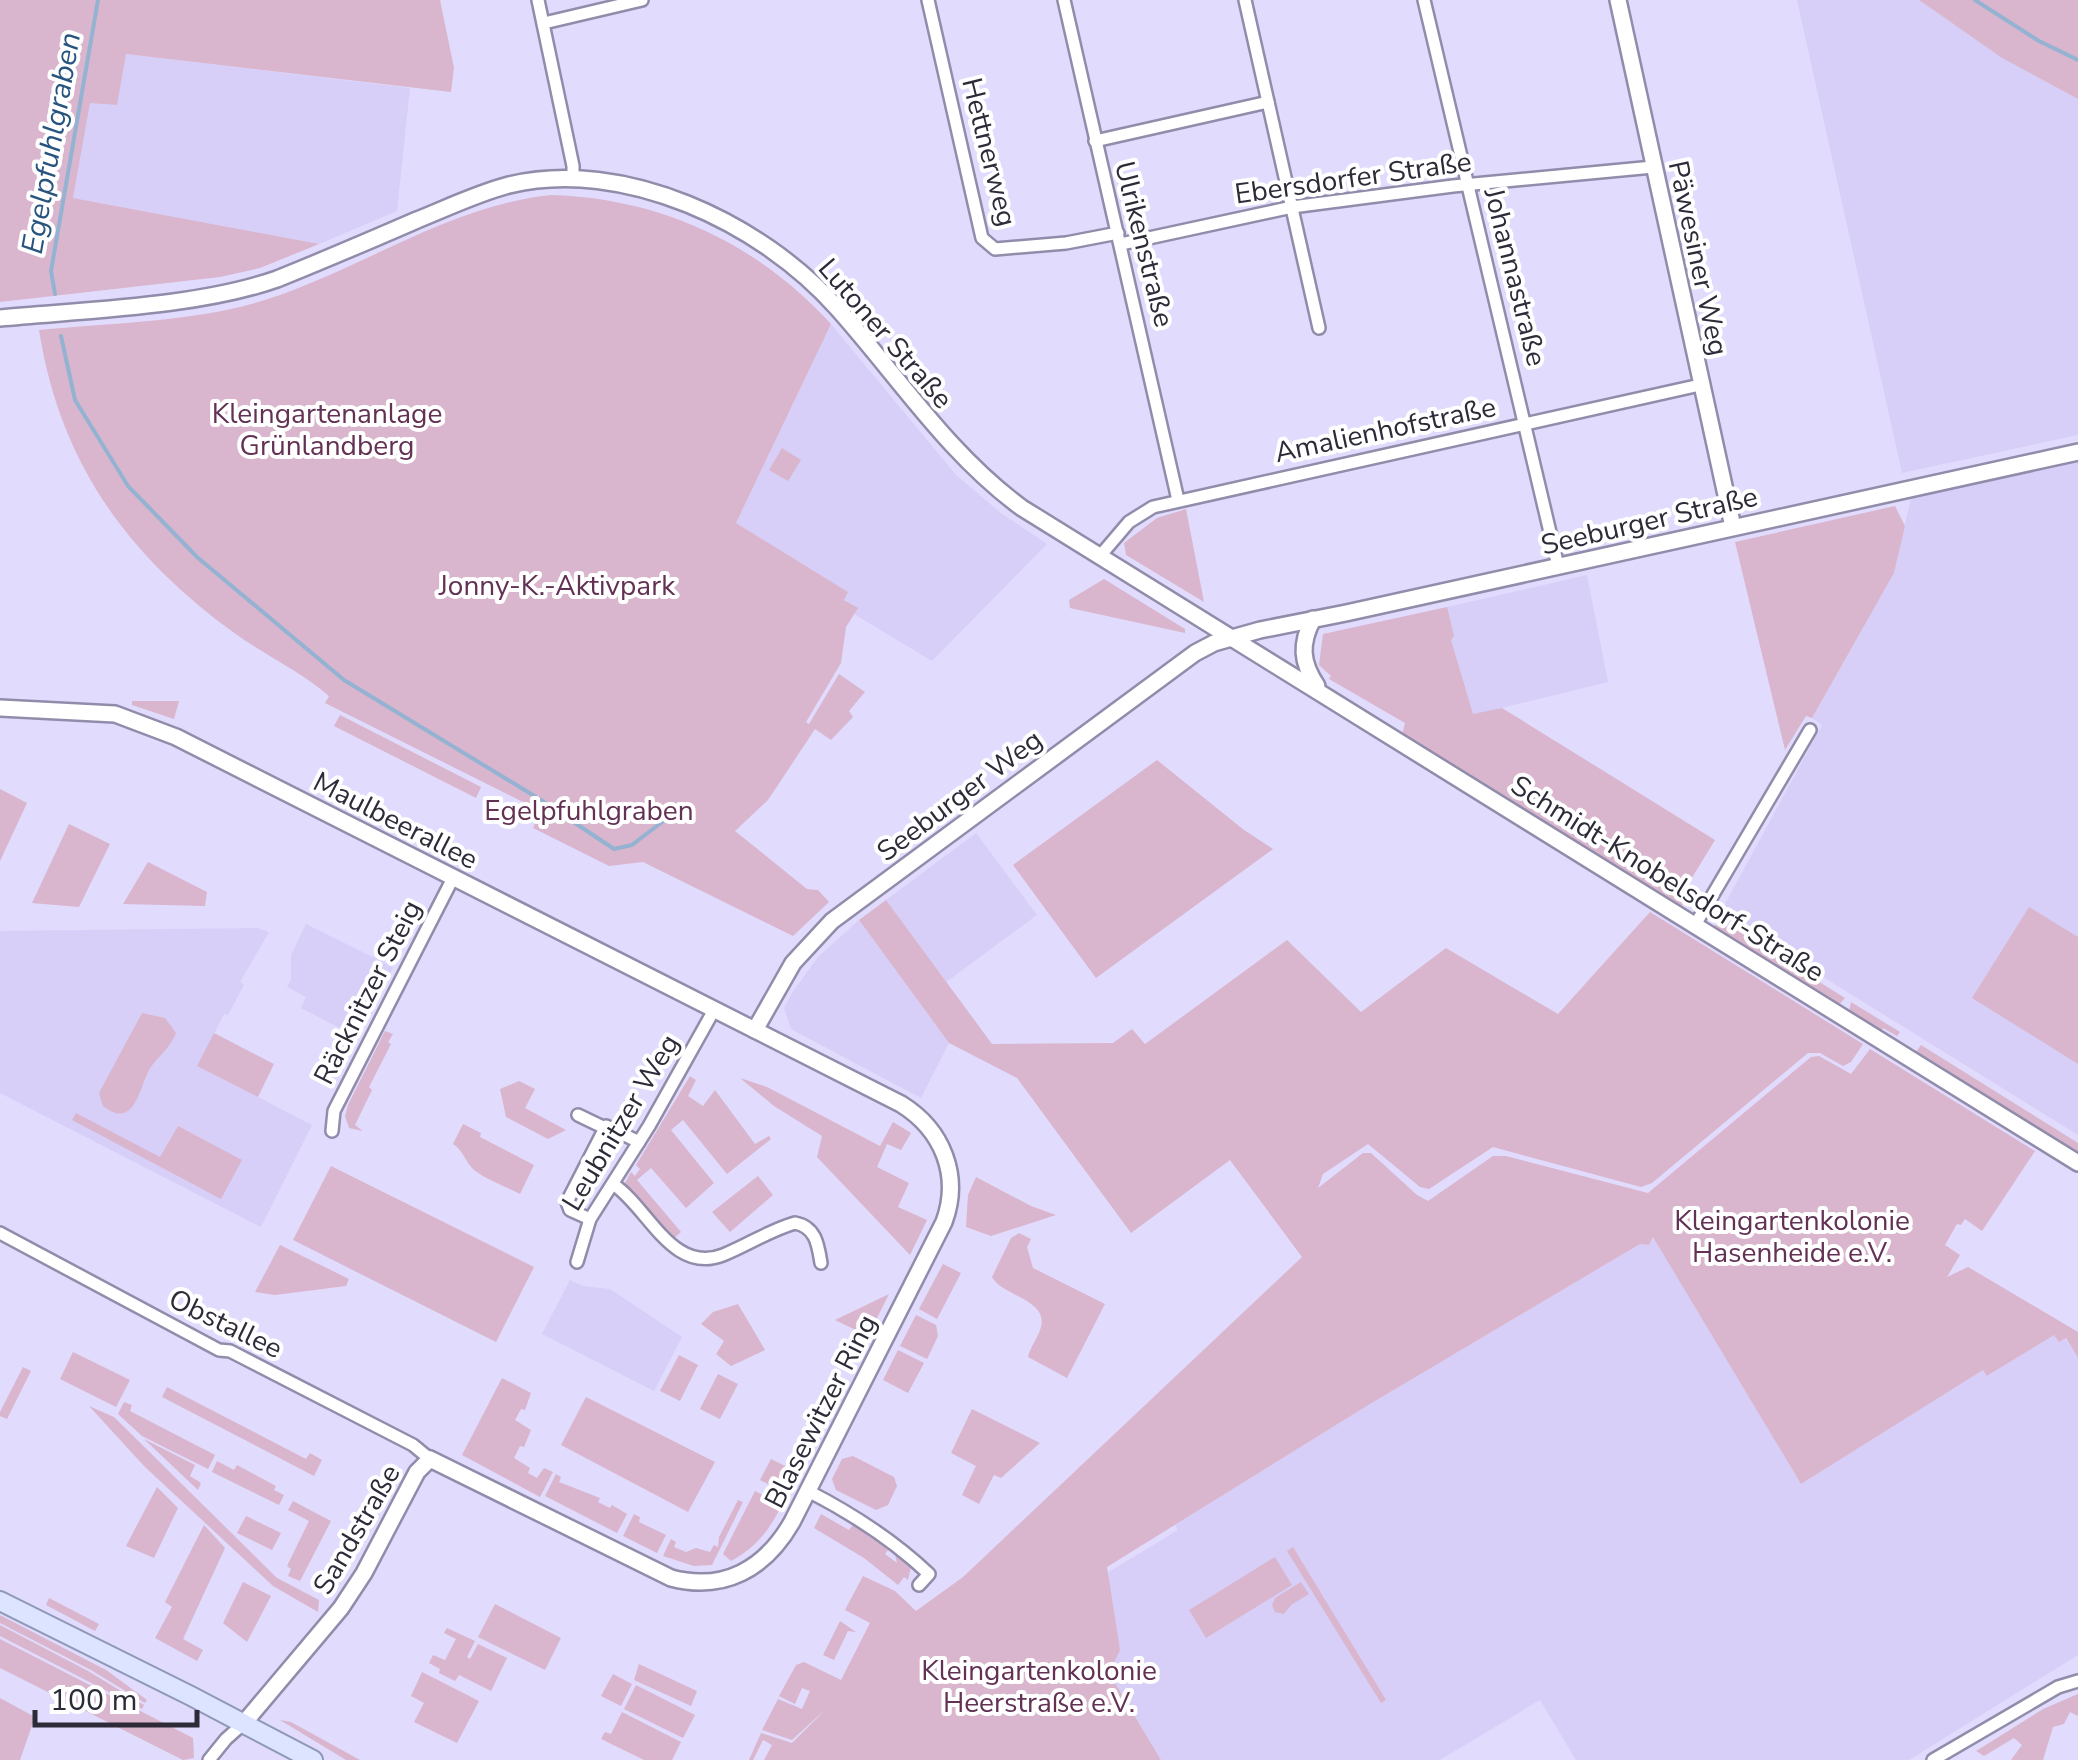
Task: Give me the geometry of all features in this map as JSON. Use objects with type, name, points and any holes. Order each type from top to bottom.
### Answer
[{"type":"main road","points":[[0,1601],[313,1760]]},
{"type":"street","points":[[538,0],[573,166],[572,179]]},
{"type":"street","points":[[544,23],[642,0]]},
{"type":"street","name":"Hettnerweg","points":[[928,0],[982,234],[989,247],[1120,239]]},
{"type":"street","name":"Ulrikenstraße","points":[[1064,0],[1178,500]]},
{"type":"street","points":[[1246,0],[1319,328]]},
{"type":"street","name":"Johannastraße","points":[[1424,0],[1558,566]]},
{"type":"street","name":"Päwesiner Weg","points":[[1618,0],[1733,527]]},
{"type":"street","points":[[1094,141],[1268,102]]},
{"type":"street","name":"Ebersdorfer Straße","points":[[1120,239],[1292,207],[1653,167]]},
{"type":"street","name":"Lutoner Straße","points":[[0,318],[184,299],[242,289],[486,192],[523,182],[572,179],[635,188],[711,214],[767,246],[821,290],[966,462],[1022,508],[1230,638]]},
{"type":"street","name":"Amalienhofstraße","points":[[1100,556],[1129,522],[1153,507],[1700,385]]},
{"type":"street","name":"Seeburger Straße","points":[[1230,638],[2078,452]]},
{"type":"street","points":[[1313,619],[1302,644],[1303,658],[1306,671],[1319,689]]},
{"type":"street","name":"Schmidt-Knobelsdorf-Straße","points":[[1230,638],[1319,689],[2078,1163]]},
{"type":"street","name":"Seeburger Weg","points":[[755,1030],[793,963],[840,915],[1195,652],[1230,638]]},
{"type":"street","name":"Maulbeerallee","points":[[0,708],[112,714],[145,722],[755,1030]]},
{"type":"street","points":[[1694,925],[1810,730]]},
{"type":"street","name":"Räcknitzer Steig","points":[[332,1131],[334,1111],[454,878]]},
{"type":"street","name":"Leubnitzer Weg","points":[[577,1262],[590,1219],[714,1010]]},
{"type":"street","name":"Blasewitzer Ring","points":[[430,1459],[663,1575],[698,1583],[735,1577],[765,1559],[784,1535],[944,1222],[952,1186],[938,1140],[915,1113],[755,1030]]},
{"type":"street","points":[[578,1114],[639,1142]]},
{"type":"street","points":[[590,1219],[570,1210],[567,1202],[605,1128]]},
{"type":"street","points":[[613,1184],[630,1195],[671,1246],[690,1257],[719,1257],[796,1223],[806,1225],[814,1235],[821,1263]]},
{"type":"street","name":"Obstallee","points":[[0,1233],[219,1350],[230,1351],[398,1437],[430,1459]]},
{"type":"street","name":"Sandstraße","points":[[209,1760],[341,1608],[417,1472],[430,1459]]},
{"type":"street","points":[[808,1490],[859,1520],[911,1558],[928,1574],[918,1585]]},
{"type":"street","points":[[1932,1760],[2058,1687],[2078,1680]]},
{"type":"shaded area","points":[[1797,0],[1919,0],[2002,58],[2078,99],[2078,435],[1902,473]]},
{"type":"shaded area","points":[[126,54],[410,88],[397,211],[319,244],[73,198],[90,102]]},
{"type":"shaded area","points":[[831,324],[956,475],[1002,514],[1047,544],[932,661],[854,614],[857,608],[844,599],[847,592],[736,523]]},
{"type":"shaded area","points":[[2078,461],[2078,1135],[1720,913],[1822,725],[1812,718],[1894,573],[1911,498]]},
{"type":"shaded area","points":[[1587,575],[1608,682],[1473,715],[1451,640],[1447,607]]},
{"type":"shaded area","points":[[976,833],[1037,915],[946,982],[886,900]]},
{"type":"shaded area","points":[[859,920],[949,1043],[921,1098],[791,1029],[784,1008],[792,993],[818,957]]},
{"type":"shaded area","points":[[306,924],[393,967],[366,1019],[360,1016],[356,1024],[347,1019],[342,1029],[301,1008],[306,997],[287,987],[291,955]]},
{"type":"shaded area","points":[[258,928],[269,932],[198,1066],[312,1125],[261,1227],[0,1093],[0,931]]},
{"type":"shaded area","points":[[1654,1236],[1801,1484],[1983,1370],[1988,1376],[2054,1334],[2065,1338],[2078,1358],[2078,1655],[1909,1760],[1576,1760],[1540,1700],[1440,1760],[1161,1760],[1109,1673],[1107,1573],[1178,1530],[1175,1525],[1365,1407],[1640,1244],[1649,1245]]},
{"type":"shaded area","points":[[570,1280],[610,1289],[682,1337],[654,1391],[542,1334]]},
{"type":"green space","points":[[0,0],[440,0],[454,68],[451,92],[126,54],[117,105],[90,103],[73,198],[319,244],[260,268],[220,277],[0,302]]},
{"type":"green space","points":[[1919,0],[2078,0],[2078,99],[2002,58]]},
{"type":"green space","points":[[551,195],[630,205],[704,230],[771,270],[831,324],[736,523],[848,592],[844,600],[858,608],[846,627],[841,663],[806,722],[809,724],[839,674],[865,692],[849,711],[853,717],[831,740],[815,729],[768,800],[735,831],[829,902],[793,936],[643,862],[609,866],[533,828],[541,811],[325,703],[329,696],[318,687],[233,632],[160,570],[104,501],[63,422],[39,330],[161,320],[251,304],[314,282],[481,210]]},
{"type":"green space","points":[[782,448],[801,460],[788,481],[769,470]]},
{"type":"green space","points":[[1895,506],[1905,526],[1894,573],[1812,718],[1806,716],[1785,750],[1735,542]]},
{"type":"green space","points":[[1186,509],[1204,602],[1126,555],[1124,543],[1157,518]]},
{"type":"green space","points":[[1104,579],[1185,629],[1185,633],[1070,608],[1069,600]]},
{"type":"green space","points":[[1447,607],[1454,636],[1451,640],[1473,714],[1502,708],[1715,840],[1682,894],[1686,898],[1681,908],[1402,735],[1405,723],[1329,679],[1331,676],[1319,665],[1323,634]]},
{"type":"green space","points":[[132,701],[179,701],[174,719],[132,705]]},
{"type":"green space","points":[[340,715],[481,787],[476,798],[334,726]]},
{"type":"green space","points":[[1157,760],[1273,849],[1096,978],[1013,865]]},
{"type":"green space","points":[[0,789],[27,803],[0,861]]},
{"type":"green space","points":[[69,824],[110,844],[79,907],[32,903]]},
{"type":"green space","points":[[148,862],[207,892],[205,906],[123,904]]},
{"type":"green space","points":[[886,900],[992,1044],[1113,1043],[1132,1029],[1145,1044],[1287,940],[1361,1012],[1446,948],[1558,1014],[1650,912],[1863,1044],[1851,1062],[1843,1066],[1820,1053],[1808,1053],[1652,1183],[1641,1187],[1493,1147],[1429,1189],[1420,1187],[1368,1144],[1323,1174],[1318,1188],[1363,1153],[1371,1153],[1428,1201],[1493,1156],[1506,1156],[1648,1193],[1811,1057],[1819,1056],[1851,1074],[1870,1049],[2035,1151],[1982,1231],[1965,1219],[1957,1224],[1945,1245],[1960,1255],[1947,1277],[1968,1267],[2078,1332],[2078,1358],[2066,1338],[2059,1342],[2054,1335],[1987,1376],[1983,1370],[1801,1484],[1653,1237],[1649,1245],[1640,1244],[1365,1407],[1107,1567],[1120,1650],[1109,1673],[1161,1760],[764,1760],[772,1745],[763,1740],[753,1760],[749,1760],[761,1733],[792,1743],[827,1708],[792,1740],[762,1730],[778,1699],[802,1709],[810,1691],[802,1688],[795,1704],[779,1696],[796,1665],[804,1662],[841,1680],[870,1623],[845,1610],[863,1576],[895,1591],[916,1611],[963,1577],[1302,1257],[1230,1160],[1131,1233],[1017,1078],[949,1043],[859,920]]},
{"type":"green space","points":[[2029,907],[2078,937],[2078,1064],[1972,998]]},
{"type":"green space","points":[[1713,928],[1733,928],[1845,998],[1838,1006]]},
{"type":"green space","points":[[1851,1002],[1900,1032],[1897,1036],[1883,1028],[1880,1032],[1849,1013]]},
{"type":"green space","points":[[142,1013],[165,1018],[176,1033],[148,1072],[133,1105],[128,1111],[113,1112],[103,1106],[99,1093]]},
{"type":"green space","points":[[385,1031],[393,1034],[388,1042],[391,1044],[355,1125],[363,1131],[349,1128],[345,1116],[348,1105]]},
{"type":"green space","points":[[214,1033],[274,1064],[258,1097],[197,1066]]},
{"type":"green space","points":[[1921,1045],[2078,1143],[2078,1155],[1915,1053]]},
{"type":"green space","points":[[690,1076],[696,1080],[688,1096],[703,1106],[715,1090],[755,1144],[769,1136],[771,1139],[727,1174],[683,1120],[671,1130],[714,1183],[686,1208],[651,1168],[637,1180],[681,1232],[673,1239],[624,1185],[631,1172],[635,1176],[640,1169],[636,1165]]},
{"type":"green space","points":[[740,1078],[767,1087],[880,1146],[893,1122],[911,1133],[901,1150],[887,1144],[877,1167],[909,1183],[898,1207],[927,1220],[910,1255],[817,1157],[822,1136],[774,1106]]},
{"type":"green space","points":[[519,1081],[535,1089],[525,1108],[566,1130],[548,1139],[506,1117],[500,1089]]},
{"type":"green space","points":[[76,1113],[160,1157],[178,1126],[242,1160],[221,1199],[72,1120]]},
{"type":"green space","points":[[463,1124],[534,1165],[520,1194],[471,1167],[453,1144]]},
{"type":"green space","points":[[331,1166],[534,1267],[496,1342],[293,1240]]},
{"type":"green space","points":[[758,1176],[773,1195],[730,1232],[712,1212]]},
{"type":"green space","points":[[976,1177],[1056,1215],[991,1236],[966,1227],[968,1195]]},
{"type":"green space","points":[[1019,1233],[1031,1239],[1027,1247],[1033,1268],[1105,1304],[1067,1378],[1028,1357],[1041,1327],[1038,1310],[992,1277],[1011,1238]]},
{"type":"green space","points":[[280,1245],[349,1279],[346,1286],[275,1295],[255,1292]]},
{"type":"green space","points":[[943,1264],[961,1273],[937,1319],[919,1309]]},
{"type":"green space","points":[[889,1294],[868,1336],[835,1320]]},
{"type":"green space","points":[[738,1304],[765,1350],[731,1366],[716,1354],[724,1341],[701,1324],[713,1312]]},
{"type":"green space","points":[[916,1315],[936,1325],[938,1336],[927,1359],[900,1346]]},
{"type":"green space","points":[[898,1350],[924,1363],[908,1393],[883,1380]]},
{"type":"green space","points":[[73,1352],[130,1380],[116,1407],[60,1379]]},
{"type":"green space","points":[[679,1355],[698,1365],[680,1401],[660,1391]]},
{"type":"green space","points":[[23,1367],[31,1371],[7,1419],[0,1412]]},
{"type":"green space","points":[[718,1374],[738,1384],[720,1419],[700,1409]]},
{"type":"green space","points":[[502,1378],[531,1393],[525,1410],[521,1409],[515,1420],[531,1430],[514,1458],[537,1478],[544,1468],[553,1472],[540,1497],[462,1455]]},
{"type":"green space","points":[[167,1387],[306,1459],[310,1453],[322,1460],[314,1476],[162,1397]]},
{"type":"green space","points":[[586,1397],[715,1462],[688,1512],[561,1445]]},
{"type":"green space","points":[[124,1402],[132,1405],[130,1411],[215,1455],[208,1469],[142,1436],[118,1414]]},
{"type":"green space","points":[[89,1406],[114,1417],[277,1578],[319,1600],[318,1612],[273,1586],[145,1467]]},
{"type":"green space","points":[[972,1409],[1040,1443],[1001,1478],[994,1475],[979,1504],[962,1495],[976,1466],[951,1453]]},
{"type":"green space","points":[[144,1439],[195,1465],[190,1476],[201,1483],[198,1490]]},
{"type":"green space","points":[[853,1456],[894,1477],[897,1486],[888,1505],[876,1510],[836,1490],[832,1479],[842,1459]]},
{"type":"green space","points":[[771,1459],[799,1473],[788,1494],[760,1480]]},
{"type":"green space","points":[[217,1461],[234,1470],[237,1465],[276,1486],[274,1490],[284,1495],[279,1505],[212,1472]]},
{"type":"green space","points":[[556,1474],[561,1477],[559,1482],[627,1514],[617,1533],[545,1496]]},
{"type":"green space","points":[[157,1487],[178,1508],[154,1558],[126,1546]]},
{"type":"green space","points":[[755,1491],[782,1505],[761,1537],[731,1561],[723,1554]]},
{"type":"green space","points":[[738,1500],[743,1502],[712,1565],[694,1566],[663,1556],[671,1539],[676,1542],[674,1547],[686,1552],[696,1548],[710,1552],[714,1545],[718,1547]]},
{"type":"green space","points":[[293,1501],[331,1521],[300,1581],[288,1576],[291,1569],[287,1566],[309,1521],[288,1510]]},
{"type":"green space","points":[[634,1514],[640,1517],[639,1522],[666,1535],[657,1553],[623,1536]]},
{"type":"green space","points":[[821,1514],[849,1530],[853,1525],[888,1550],[885,1554],[897,1563],[895,1555],[911,1567],[908,1580],[904,1577],[898,1585],[864,1558],[814,1528]]},
{"type":"green space","points":[[246,1516],[281,1533],[272,1550],[237,1533]]},
{"type":"green space","points":[[204,1525],[225,1548],[183,1639],[203,1650],[197,1661],[155,1638],[172,1607],[165,1602]]},
{"type":"green space","points":[[1293,1547],[1386,1700],[1381,1703],[1287,1551]]},
{"type":"green space","points":[[1275,1557],[1292,1585],[1206,1638],[1189,1610]]},
{"type":"green space","points":[[243,1582],[271,1596],[247,1642],[223,1623]]},
{"type":"green space","points":[[1301,1582],[1309,1594],[1284,1614],[1275,1612],[1275,1598]]},
{"type":"green space","points":[[49,1598],[99,1624],[95,1631],[46,1605]]},
{"type":"green space","points":[[495,1604],[561,1638],[545,1670],[478,1637]]},
{"type":"green space","points":[[0,1615],[106,1670],[147,1700],[145,1703],[0,1623]]},
{"type":"green space","points":[[840,1621],[856,1632],[848,1631],[834,1660],[823,1655]]},
{"type":"green space","points":[[0,1625],[88,1671],[144,1705],[142,1709],[0,1636]]},
{"type":"green space","points":[[447,1628],[475,1641],[467,1657],[470,1659],[478,1644],[507,1658],[491,1691],[459,1675],[455,1681],[429,1663],[433,1655],[445,1660],[456,1639],[444,1633]]},
{"type":"green space","points":[[0,1639],[193,1738],[194,1758],[183,1760],[0,1668]]},
{"type":"green space","points":[[639,1664],[697,1691],[691,1706],[634,1680]]},
{"type":"green space","points":[[422,1672],[479,1701],[457,1743],[414,1722],[424,1703],[411,1696]]},
{"type":"green space","points":[[613,1674],[632,1684],[621,1706],[601,1696]]},
{"type":"green space","points":[[636,1685],[695,1715],[683,1738],[624,1709]]},
{"type":"green space","points":[[2078,1694],[2078,1716],[2070,1712],[2064,1724],[2053,1727],[2043,1760],[2011,1760],[2022,1745],[2014,1738],[1984,1756],[1976,1751],[2043,1709]]},
{"type":"green space","points":[[0,1698],[35,1717],[20,1760],[0,1760]]},
{"type":"green space","points":[[622,1712],[681,1742],[672,1760],[644,1760],[601,1739],[605,1732],[611,1734]]},
{"type":"green space","points":[[280,1720],[291,1722],[360,1760],[346,1760]]},
{"type":"waterway","name":"Egelpfuhlgraben","points":[[55,294],[51,271],[98,0]]},
{"type":"waterway","points":[[1975,0],[2039,41],[2078,60]]},
{"type":"waterway","name":"Egelpfuhlgraben","points":[[61,336],[75,400],[128,486],[197,557],[344,680],[614,849],[632,845],[662,822]]},
{"type":"park label","name":"Kleingartenanlage Grünlandberg","points":[[327,429]]},
{"type":"park label","name":"Jonny-K.-Aktivpark","points":[[557,585]]},
{"type":"park label","name":"Kleingartenkolonie Hasenheide e.V.","points":[[1792,1236]]},
{"type":"park label","name":"Kleingartenkolonie Heerstraße e.V.","points":[[1039,1686]]}]
